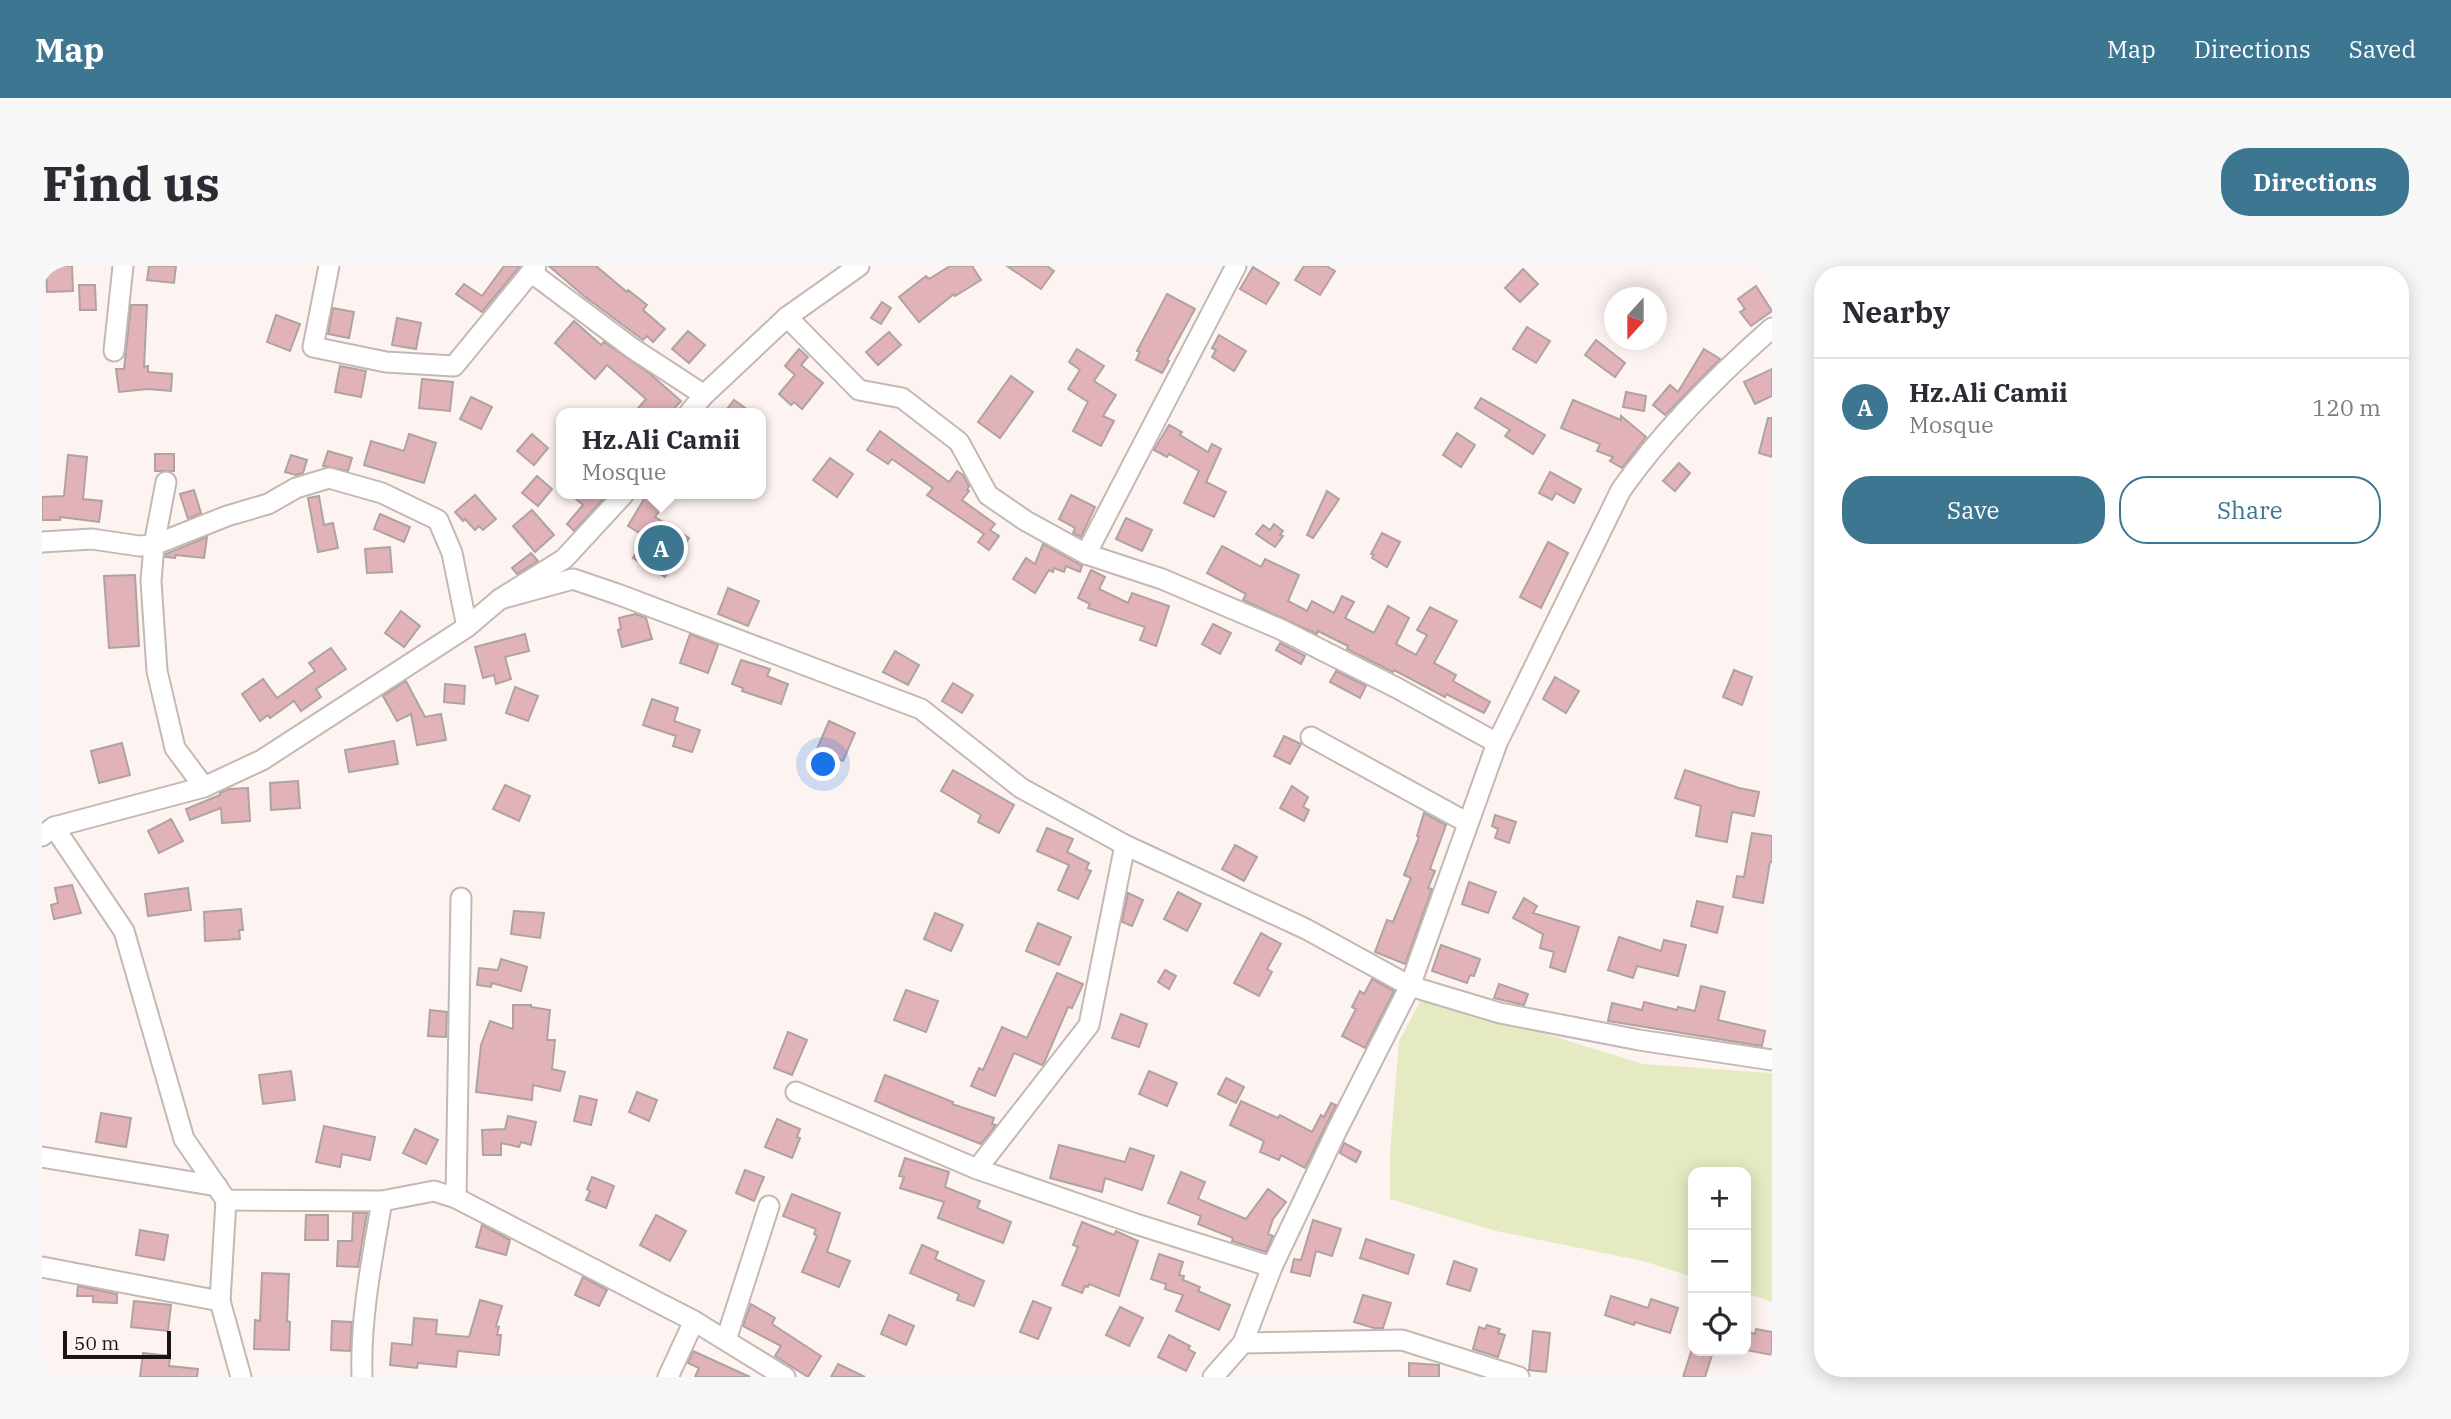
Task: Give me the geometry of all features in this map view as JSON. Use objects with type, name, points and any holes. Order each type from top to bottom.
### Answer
[{"type":"street","points":[[114,351],[124,266]]},
{"type":"street","points":[[329,266],[313,347],[386,362],[454,366],[534,269],[632,348],[704,396]]},
{"type":"street","points":[[693,408],[787,317],[859,266]]},
{"type":"street","points":[[1086,554],[1236,266]]},
{"type":"street","points":[[787,317],[859,390],[902,398],[959,442],[988,495],[1027,521],[1086,554],[1162,579],[1280,629],[1397,688],[1497,743]]},
{"type":"street","points":[[1213,1377],[1243,1343],[1272,1267],[1410,986],[1497,743],[1621,490],[1668,430],[1729,366],[1772,328]]},
{"type":"street","points":[[42,542],[93,539],[139,547],[154,545],[227,516],[268,504],[296,488],[329,478],[382,493],[439,520],[452,553],[467,627]]},
{"type":"street","points":[[166,482],[154,545],[151,581],[157,671],[175,748],[204,787]]},
{"type":"street","points":[[241,1377],[220,1301],[221,1193],[184,1139],[124,930],[48,831],[204,787],[262,760],[467,627],[500,599],[564,559],[619,499]]},
{"type":"street","points":[[500,599],[573,579],[620,594],[921,709],[1021,788],[1125,845],[1306,929],[1410,986],[1500,1013],[1639,1040],[1772,1060]]},
{"type":"street","points":[[1311,737],[1468,823]]},
{"type":"street","points":[[977,1169],[1089,1025],[1125,845]]},
{"type":"street","points":[[456,1198],[461,898]]},
{"type":"street","points":[[796,1092],[977,1169],[1272,1267]]},
{"type":"street","points":[[42,1157],[221,1193],[382,1201],[434,1191],[456,1198],[694,1321],[726,1340],[774,1375]]},
{"type":"street","points":[[362,1377],[361,1355],[368,1276],[382,1201]]},
{"type":"street","points":[[726,1340],[769,1206]]},
{"type":"street","points":[[42,1267],[220,1301]]},
{"type":"street","points":[[668,1377],[694,1321]]},
{"type":"street","points":[[1243,1343],[1402,1340],[1511,1376]]},
{"type":"green space","points":[[1423,996],[1643,1064],[1772,1073],[1772,1302],[1751,1295],[1751,1167],[1688,1167],[1688,1275],[1643,1261],[1496,1231],[1390,1199],[1390,1153],[1399,1041]]},
{"type":"building","points":[[46,266],[72,266],[73,291],[47,292]]},
{"type":"building","points":[[149,266],[176,266],[174,283],[147,280]]},
{"type":"building","points":[[504,266],[520,266],[482,312],[456,294],[464,284],[482,296]]},
{"type":"building","points":[[549,266],[596,266],[647,305],[643,310],[665,329],[653,342],[647,336],[643,340]]},
{"type":"building","points":[[950,266],[972,266],[981,280],[955,296],[954,294],[919,322],[899,297],[926,276],[929,279]]},
{"type":"building","points":[[1007,266],[1047,266],[1054,271],[1041,289]]},
{"type":"building","points":[[1304,266],[1326,266],[1335,271],[1320,295],[1295,280]]},
{"type":"building","points":[[1253,267],[1279,283],[1266,304],[1240,289]]},
{"type":"building","points":[[1523,269],[1538,284],[1520,302],[1505,288]]},
{"type":"building","points":[[79,285],[95,285],[96,310],[80,310]]},
{"type":"building","points":[[1756,286],[1772,311],[1751,326],[1740,312],[1745,309],[1738,299]]},
{"type":"building","points":[[1167,294],[1195,309],[1162,373],[1136,360],[1140,352],[1137,351]]},
{"type":"building","points":[[882,302],[891,308],[881,324],[871,318]]},
{"type":"building","points":[[131,305],[147,305],[144,367],[148,366],[148,372],[172,374],[171,391],[148,389],[119,392],[116,369],[124,369]]},
{"type":"building","points":[[333,308],[354,312],[349,338],[328,334]]},
{"type":"building","points":[[276,315],[300,324],[290,351],[267,342]]},
{"type":"building","points":[[397,318],[421,323],[416,349],[392,345]]},
{"type":"building","points":[[574,321],[601,345],[604,342],[649,373],[681,401],[675,408],[638,408],[646,399],[607,365],[595,379],[555,343]]},
{"type":"building","points":[[1527,327],[1550,341],[1536,363],[1513,349]]},
{"type":"building","points":[[688,331],[705,345],[689,363],[672,349]]},
{"type":"building","points":[[889,332],[901,345],[878,365],[866,352]]},
{"type":"building","points":[[1219,335],[1246,351],[1234,371],[1212,357],[1216,350],[1212,348]]},
{"type":"building","points":[[1596,340],[1604,346],[1604,350],[1609,350],[1625,363],[1615,377],[1585,355]]},
{"type":"building","points":[[799,349],[808,357],[801,365],[823,383],[802,409],[794,402],[791,405],[779,394],[795,375],[785,366]]},
{"type":"building","points":[[1077,349],[1104,366],[1094,381],[1116,395],[1103,416],[1114,421],[1101,446],[1073,431],[1088,402],[1068,389],[1080,370],[1069,362]]},
{"type":"building","points":[[1704,349],[1720,359],[1665,415],[1653,405],[1670,385],[1678,392]]},
{"type":"building","points":[[340,366],[366,371],[361,397],[335,392]]},
{"type":"building","points":[[1772,369],[1772,396],[1755,404],[1744,382]]},
{"type":"building","points":[[1011,376],[1033,392],[1000,438],[978,422]]},
{"type":"building","points":[[422,379],[453,382],[450,411],[419,408]]},
{"type":"building","points":[[1626,392],[1646,396],[1644,411],[1623,407]]},
{"type":"building","points":[[471,397],[492,407],[481,429],[460,419]]},
{"type":"building","points":[[1481,398],[1545,435],[1533,454],[1505,436],[1510,430],[1475,408]]},
{"type":"building","points":[[734,400],[745,408],[728,408]]},
{"type":"building","points":[[1573,400],[1621,420],[1621,416],[1646,437],[1622,468],[1610,461],[1613,457],[1597,451],[1600,444],[1561,428]]},
{"type":"building","points":[[1768,418],[1772,418],[1772,457],[1759,453]]},
{"type":"building","points":[[1169,425],[1208,452],[1212,444],[1221,449],[1206,482],[1226,492],[1214,517],[1184,503],[1199,471],[1169,454],[1167,457],[1154,450]]},
{"type":"building","points":[[880,431],[949,482],[957,471],[963,475],[969,491],[962,500],[995,524],[990,530],[999,536],[989,550],[978,542],[984,534],[927,495],[933,488],[892,459],[888,464],[867,450]]},
{"type":"building","points":[[1457,433],[1475,445],[1461,467],[1443,455]]},
{"type":"building","points":[[409,434],[436,443],[424,483],[364,465],[371,441],[404,451]]},
{"type":"building","points":[[532,434],[548,448],[534,465],[517,451]]},
{"type":"building","points":[[328,451],[352,458],[348,471],[323,466]]},
{"type":"building","points":[[155,454],[174,454],[174,471],[155,471]]},
{"type":"building","points":[[68,455],[87,457],[83,499],[102,501],[99,522],[60,517],[60,520],[42,520],[42,497],[64,496]]},
{"type":"building","points":[[291,455],[307,460],[303,473],[296,475],[285,472]]},
{"type":"building","points":[[830,458],[853,474],[837,497],[813,480]]},
{"type":"building","points":[[1679,463],[1690,473],[1675,491],[1663,481]]},
{"type":"building","points":[[1550,472],[1581,489],[1574,503],[1556,493],[1552,500],[1539,493]]},
{"type":"building","points":[[537,476],[552,489],[538,506],[522,493]]},
{"type":"building","points":[[194,490],[201,513],[188,519],[180,494]]},
{"type":"building","points":[[1327,491],[1339,499],[1313,538],[1307,535]]},
{"type":"building","points":[[475,495],[496,519],[483,530],[479,526],[475,530],[455,512]]},
{"type":"building","points":[[1071,495],[1095,507],[1081,537],[1073,533],[1075,528],[1059,519]]},
{"type":"building","points":[[319,496],[324,525],[333,523],[338,548],[318,552],[308,498]]},
{"type":"building","points":[[576,499],[603,499],[574,531],[567,524],[583,505]]},
{"type":"building","points":[[644,499],[668,499],[655,517],[689,538],[665,577],[633,558],[646,537],[628,526]]},
{"type":"building","points":[[532,510],[554,535],[535,552],[513,526]]},
{"type":"building","points":[[380,514],[410,527],[404,542],[374,529]]},
{"type":"building","points":[[1126,518],[1152,530],[1142,551],[1116,539]]},
{"type":"building","points":[[1274,524],[1283,531],[1280,535],[1283,536],[1275,547],[1256,534],[1263,525],[1270,530]]},
{"type":"building","points":[[1382,533],[1400,542],[1387,567],[1372,558],[1374,555],[1371,554]]},
{"type":"building","points":[[207,537],[204,558],[176,555],[175,558],[165,557],[166,554]]},
{"type":"building","points":[[1548,542],[1568,553],[1541,608],[1520,597]]},
{"type":"building","points":[[1043,544],[1082,566],[1080,572],[1066,566],[1064,572],[1054,568],[1053,572],[1049,570],[1035,593],[1013,579],[1026,558],[1035,564]]},
{"type":"building","points":[[1222,546],[1261,567],[1265,559],[1299,575],[1288,601],[1307,611],[1312,601],[1334,613],[1342,596],[1354,602],[1345,618],[1374,633],[1388,606],[1409,618],[1396,644],[1416,655],[1427,635],[1417,630],[1430,607],[1457,621],[1434,663],[1456,675],[1453,681],[1490,702],[1484,713],[1446,694],[1445,697],[1394,670],[1393,672],[1318,631],[1317,634],[1243,600],[1246,594],[1207,573]]},
{"type":"building","points":[[390,547],[392,572],[367,573],[365,549]]},
{"type":"building","points":[[531,553],[538,561],[517,574],[512,568]]},
{"type":"building","points":[[1091,570],[1105,577],[1099,589],[1128,603],[1132,593],[1169,606],[1156,646],[1140,640],[1145,627],[1088,608],[1090,604],[1078,598]]},
{"type":"building","points":[[135,575],[139,646],[109,648],[104,576]]},
{"type":"building","points":[[728,588],[759,601],[748,626],[718,614]]},
{"type":"building","points":[[401,611],[420,626],[404,647],[385,633]]},
{"type":"building","points":[[635,614],[646,618],[652,639],[622,647],[618,630],[621,629],[619,618]]},
{"type":"building","points":[[1213,624],[1231,633],[1220,654],[1202,644]]},
{"type":"building","points":[[525,634],[529,651],[505,657],[511,679],[496,684],[494,675],[483,678],[475,647]]},
{"type":"building","points":[[690,634],[718,645],[708,673],[680,663]]},
{"type":"building","points":[[1280,643],[1305,656],[1301,664],[1276,650]]},
{"type":"building","points":[[331,648],[346,669],[316,689],[321,697],[301,711],[294,701],[270,718],[268,715],[260,721],[242,694],[263,679],[277,698],[315,671],[309,663]]},
{"type":"building","points":[[895,651],[919,665],[908,685],[883,672]]},
{"type":"building","points":[[741,660],[770,669],[767,676],[788,684],[781,704],[742,691],[743,688],[732,684]]},
{"type":"building","points":[[1734,670],[1752,677],[1742,705],[1723,697]]},
{"type":"building","points":[[1336,671],[1366,686],[1360,698],[1330,682]]},
{"type":"building","points":[[1555,677],[1579,691],[1566,713],[1543,699]]},
{"type":"building","points":[[406,681],[425,717],[441,714],[446,740],[417,745],[411,714],[397,721],[383,696]]},
{"type":"building","points":[[953,683],[973,695],[962,713],[942,701]]},
{"type":"building","points":[[445,684],[465,686],[464,704],[444,702]]},
{"type":"building","points":[[515,687],[538,696],[528,721],[506,713]]},
{"type":"building","points":[[652,699],[678,708],[674,721],[700,730],[692,752],[673,746],[676,736],[643,725]]},
{"type":"building","points":[[829,721],[855,733],[843,761],[817,749]]},
{"type":"building","points":[[1284,736],[1301,744],[1290,764],[1274,756]]},
{"type":"building","points":[[394,741],[398,764],[349,772],[345,750]]},
{"type":"building","points":[[122,743],[130,775],[99,783],[91,751]]},
{"type":"building","points":[[953,770],[1014,805],[999,833],[978,822],[981,815],[941,791]]},
{"type":"building","points":[[1685,770],[1759,792],[1754,816],[1732,812],[1727,842],[1696,836],[1701,806],[1675,798]]},
{"type":"building","points":[[298,781],[300,808],[271,810],[270,783]]},
{"type":"building","points":[[505,785],[530,796],[519,821],[493,809]]},
{"type":"building","points":[[1292,786],[1308,797],[1303,807],[1309,810],[1304,821],[1280,808]]},
{"type":"building","points":[[248,788],[250,821],[222,823],[221,808],[190,820],[186,809],[229,789]]},
{"type":"building","points":[[1424,813],[1446,825],[1430,869],[1435,871],[1428,888],[1432,889],[1405,964],[1375,952],[1387,920],[1393,922],[1411,878],[1404,875],[1419,837],[1417,836]]},
{"type":"building","points":[[1495,815],[1516,822],[1509,843],[1495,838],[1498,829],[1492,826]]},
{"type":"building","points":[[171,819],[183,841],[159,853],[148,831]]},
{"type":"building","points":[[1047,828],[1073,839],[1067,852],[1089,863],[1086,869],[1091,871],[1078,899],[1058,890],[1069,865],[1037,851]]},
{"type":"building","points":[[1752,833],[1772,836],[1772,862],[1763,903],[1733,897],[1737,876],[1744,877]]},
{"type":"building","points":[[1235,845],[1257,857],[1244,881],[1222,869]]},
{"type":"building","points":[[1469,882],[1496,892],[1488,913],[1462,904]]},
{"type":"building","points":[[72,885],[81,913],[54,919],[51,905],[58,903],[55,888]]},
{"type":"building","points":[[188,888],[191,910],[148,916],[145,894]]},
{"type":"building","points":[[1178,892],[1201,904],[1187,931],[1164,919]]},
{"type":"building","points":[[1128,893],[1143,900],[1132,926],[1122,922]]},
{"type":"building","points":[[1524,898],[1537,906],[1533,913],[1579,927],[1565,972],[1550,967],[1554,952],[1540,948],[1543,934],[1513,918]]},
{"type":"building","points":[[1697,901],[1723,907],[1717,933],[1691,926]]},
{"type":"building","points":[[241,909],[243,930],[239,930],[240,939],[205,941],[204,912]]},
{"type":"building","points":[[514,911],[544,913],[540,938],[511,934]]},
{"type":"building","points":[[935,913],[963,925],[951,951],[924,939]]},
{"type":"building","points":[[1038,923],[1071,937],[1059,965],[1026,951]]},
{"type":"building","points":[[1261,933],[1281,944],[1267,969],[1272,972],[1259,996],[1234,983]]},
{"type":"building","points":[[1619,937],[1661,951],[1664,940],[1686,945],[1678,976],[1637,966],[1633,978],[1608,970]]},
{"type":"building","points":[[1441,945],[1480,959],[1474,976],[1470,975],[1467,983],[1432,971]]},
{"type":"building","points":[[501,959],[527,967],[521,991],[492,983],[491,987],[477,985],[479,968],[498,970]]},
{"type":"building","points":[[1165,970],[1176,976],[1169,989],[1158,982]]},
{"type":"building","points":[[1057,973],[1083,984],[1072,1008],[1068,1007],[1044,1063],[1042,1065],[1014,1053],[995,1096],[971,1086],[979,1068],[983,1070],[1002,1027],[1027,1038]]},
{"type":"building","points":[[1372,979],[1394,991],[1365,1048],[1342,1036],[1356,1009],[1352,1007],[1360,991],[1364,994]]},
{"type":"building","points":[[1499,984],[1528,994],[1524,1005],[1494,998]]},
{"type":"building","points":[[1701,986],[1725,992],[1718,1020],[1765,1031],[1762,1046],[1608,1021],[1612,1003],[1642,1010],[1644,1002],[1677,1010],[1678,1007],[1695,1011]]},
{"type":"building","points":[[906,990],[938,1001],[926,1032],[894,1020]]},
{"type":"building","points":[[513,1005],[531,1005],[550,1010],[547,1040],[555,1040],[552,1069],[565,1072],[560,1091],[533,1085],[532,1100],[476,1092],[481,1045],[490,1021],[513,1029]]},
{"type":"building","points":[[430,1010],[447,1012],[446,1037],[428,1036]]},
{"type":"building","points":[[1121,1014],[1147,1024],[1139,1047],[1112,1038]]},
{"type":"building","points":[[788,1032],[807,1040],[792,1075],[774,1068]]},
{"type":"building","points":[[291,1071],[295,1100],[263,1104],[259,1075]]},
{"type":"building","points":[[1149,1071],[1177,1083],[1167,1106],[1139,1094]]},
{"type":"building","points":[[885,1075],[953,1102],[952,1104],[994,1118],[992,1124],[996,1125],[981,1144],[875,1101]]},
{"type":"building","points":[[1226,1078],[1244,1087],[1236,1103],[1218,1094]]},
{"type":"building","points":[[637,1092],[657,1100],[649,1121],[629,1112]]},
{"type":"building","points":[[580,1096],[597,1100],[591,1125],[574,1121]]},
{"type":"building","points":[[1241,1101],[1278,1118],[1280,1115],[1312,1132],[1331,1103],[1336,1105],[1305,1168],[1281,1155],[1279,1160],[1260,1152],[1264,1141],[1230,1125]]},
{"type":"building","points":[[101,1113],[131,1118],[126,1147],[96,1142]]},
{"type":"building","points":[[508,1116],[536,1122],[531,1145],[521,1142],[519,1147],[501,1143],[501,1155],[483,1155],[482,1130],[505,1129]]},
{"type":"building","points":[[777,1119],[800,1129],[797,1137],[800,1138],[792,1158],[765,1147]]},
{"type":"building","points":[[324,1126],[375,1137],[370,1160],[342,1154],[340,1167],[316,1162]]},
{"type":"building","points":[[415,1129],[438,1140],[426,1164],[403,1153]]},
{"type":"building","points":[[1344,1143],[1361,1152],[1356,1162],[1340,1153]]},
{"type":"building","points":[[1059,1145],[1125,1162],[1130,1148],[1154,1156],[1142,1190],[1105,1178],[1102,1192],[1050,1178]]},
{"type":"building","points":[[905,1158],[949,1172],[945,1187],[980,1201],[977,1208],[1011,1222],[1003,1243],[938,1218],[944,1202],[900,1188],[904,1177],[899,1176]]},
{"type":"building","points":[[745,1170],[764,1177],[754,1201],[736,1193]]},
{"type":"building","points":[[1181,1172],[1205,1182],[1198,1199],[1246,1219],[1268,1189],[1286,1202],[1273,1219],[1268,1234],[1273,1236],[1266,1252],[1232,1241],[1233,1238],[1198,1224],[1201,1216],[1168,1203]]},
{"type":"building","points":[[592,1177],[614,1186],[606,1208],[586,1200]]},
{"type":"building","points":[[792,1194],[840,1213],[827,1252],[850,1261],[839,1287],[802,1272],[817,1236],[814,1234],[816,1229],[783,1216]]},
{"type":"building","points":[[353,1213],[367,1213],[358,1267],[337,1266],[338,1241],[352,1241]]},
{"type":"building","points":[[306,1215],[328,1215],[328,1240],[305,1240]]},
{"type":"building","points":[[656,1215],[686,1231],[670,1261],[640,1245]]},
{"type":"building","points":[[1313,1220],[1341,1229],[1332,1256],[1316,1251],[1310,1276],[1291,1272],[1294,1259],[1301,1260]]},
{"type":"building","points":[[1082,1222],[1114,1235],[1116,1231],[1138,1241],[1119,1296],[1089,1284],[1082,1293],[1062,1285],[1078,1247],[1073,1245]]},
{"type":"building","points":[[482,1225],[510,1240],[506,1255],[476,1247]]},
{"type":"building","points":[[140,1230],[168,1235],[164,1260],[136,1255]]},
{"type":"building","points":[[1366,1239],[1414,1255],[1408,1274],[1360,1258]]},
{"type":"building","points":[[922,1245],[938,1252],[935,1259],[984,1281],[974,1306],[957,1300],[959,1294],[910,1273]]},
{"type":"building","points":[[1159,1254],[1183,1262],[1179,1275],[1184,1276],[1183,1280],[1200,1287],[1198,1291],[1230,1305],[1219,1330],[1176,1311],[1183,1295],[1165,1289],[1166,1284],[1151,1279]]},
{"type":"building","points":[[1454,1261],[1477,1269],[1470,1291],[1447,1284]]},
{"type":"building","points":[[262,1273],[289,1274],[289,1350],[254,1349],[255,1320],[260,1321]]},
{"type":"building","points":[[583,1277],[607,1290],[599,1306],[575,1295]]},
{"type":"building","points":[[78,1286],[117,1294],[117,1303],[93,1302],[93,1296],[77,1296]]},
{"type":"building","points":[[1363,1295],[1391,1303],[1383,1328],[1354,1322]]},
{"type":"building","points":[[1611,1296],[1648,1308],[1651,1299],[1678,1308],[1670,1333],[1605,1315]]},
{"type":"building","points":[[480,1300],[502,1306],[496,1326],[499,1327],[497,1335],[501,1335],[499,1355],[458,1351],[456,1367],[418,1363],[417,1368],[390,1365],[392,1343],[412,1345],[414,1318],[437,1320],[436,1334],[469,1337]]},
{"type":"building","points":[[134,1301],[171,1305],[168,1331],[131,1327]]},
{"type":"building","points":[[1033,1301],[1051,1308],[1038,1339],[1020,1332]]},
{"type":"building","points":[[751,1304],[775,1318],[772,1324],[821,1356],[808,1377],[775,1356],[781,1346],[743,1326]]},
{"type":"building","points":[[1120,1307],[1143,1318],[1129,1346],[1106,1335]]},
{"type":"building","points":[[889,1315],[914,1326],[906,1345],[881,1334]]},
{"type":"building","points":[[332,1321],[352,1322],[350,1351],[331,1350]]},
{"type":"building","points":[[1487,1325],[1500,1329],[1498,1333],[1505,1335],[1498,1357],[1473,1349],[1479,1327],[1485,1329]]},
{"type":"building","points":[[1756,1329],[1772,1332],[1772,1355],[1751,1351],[1751,1333],[1755,1334]]},
{"type":"building","points":[[1533,1331],[1550,1333],[1546,1372],[1529,1370]]},
{"type":"building","points":[[1169,1335],[1190,1346],[1188,1349],[1195,1353],[1186,1371],[1158,1357]]},
{"type":"building","points":[[693,1351],[750,1377],[695,1377],[699,1368],[688,1363]]},
{"type":"building","points":[[143,1353],[170,1356],[169,1366],[198,1369],[197,1377],[140,1377]]},
{"type":"building","points":[[1690,1356],[1712,1356],[1705,1377],[1683,1377]]},
{"type":"building","points":[[1409,1363],[1439,1365],[1439,1377],[1409,1377]]},
{"type":"building","points":[[838,1364],[865,1377],[831,1377]]},
{"type":"place","name":"Hz.Ali Camii","points":[[661,548]]}]
